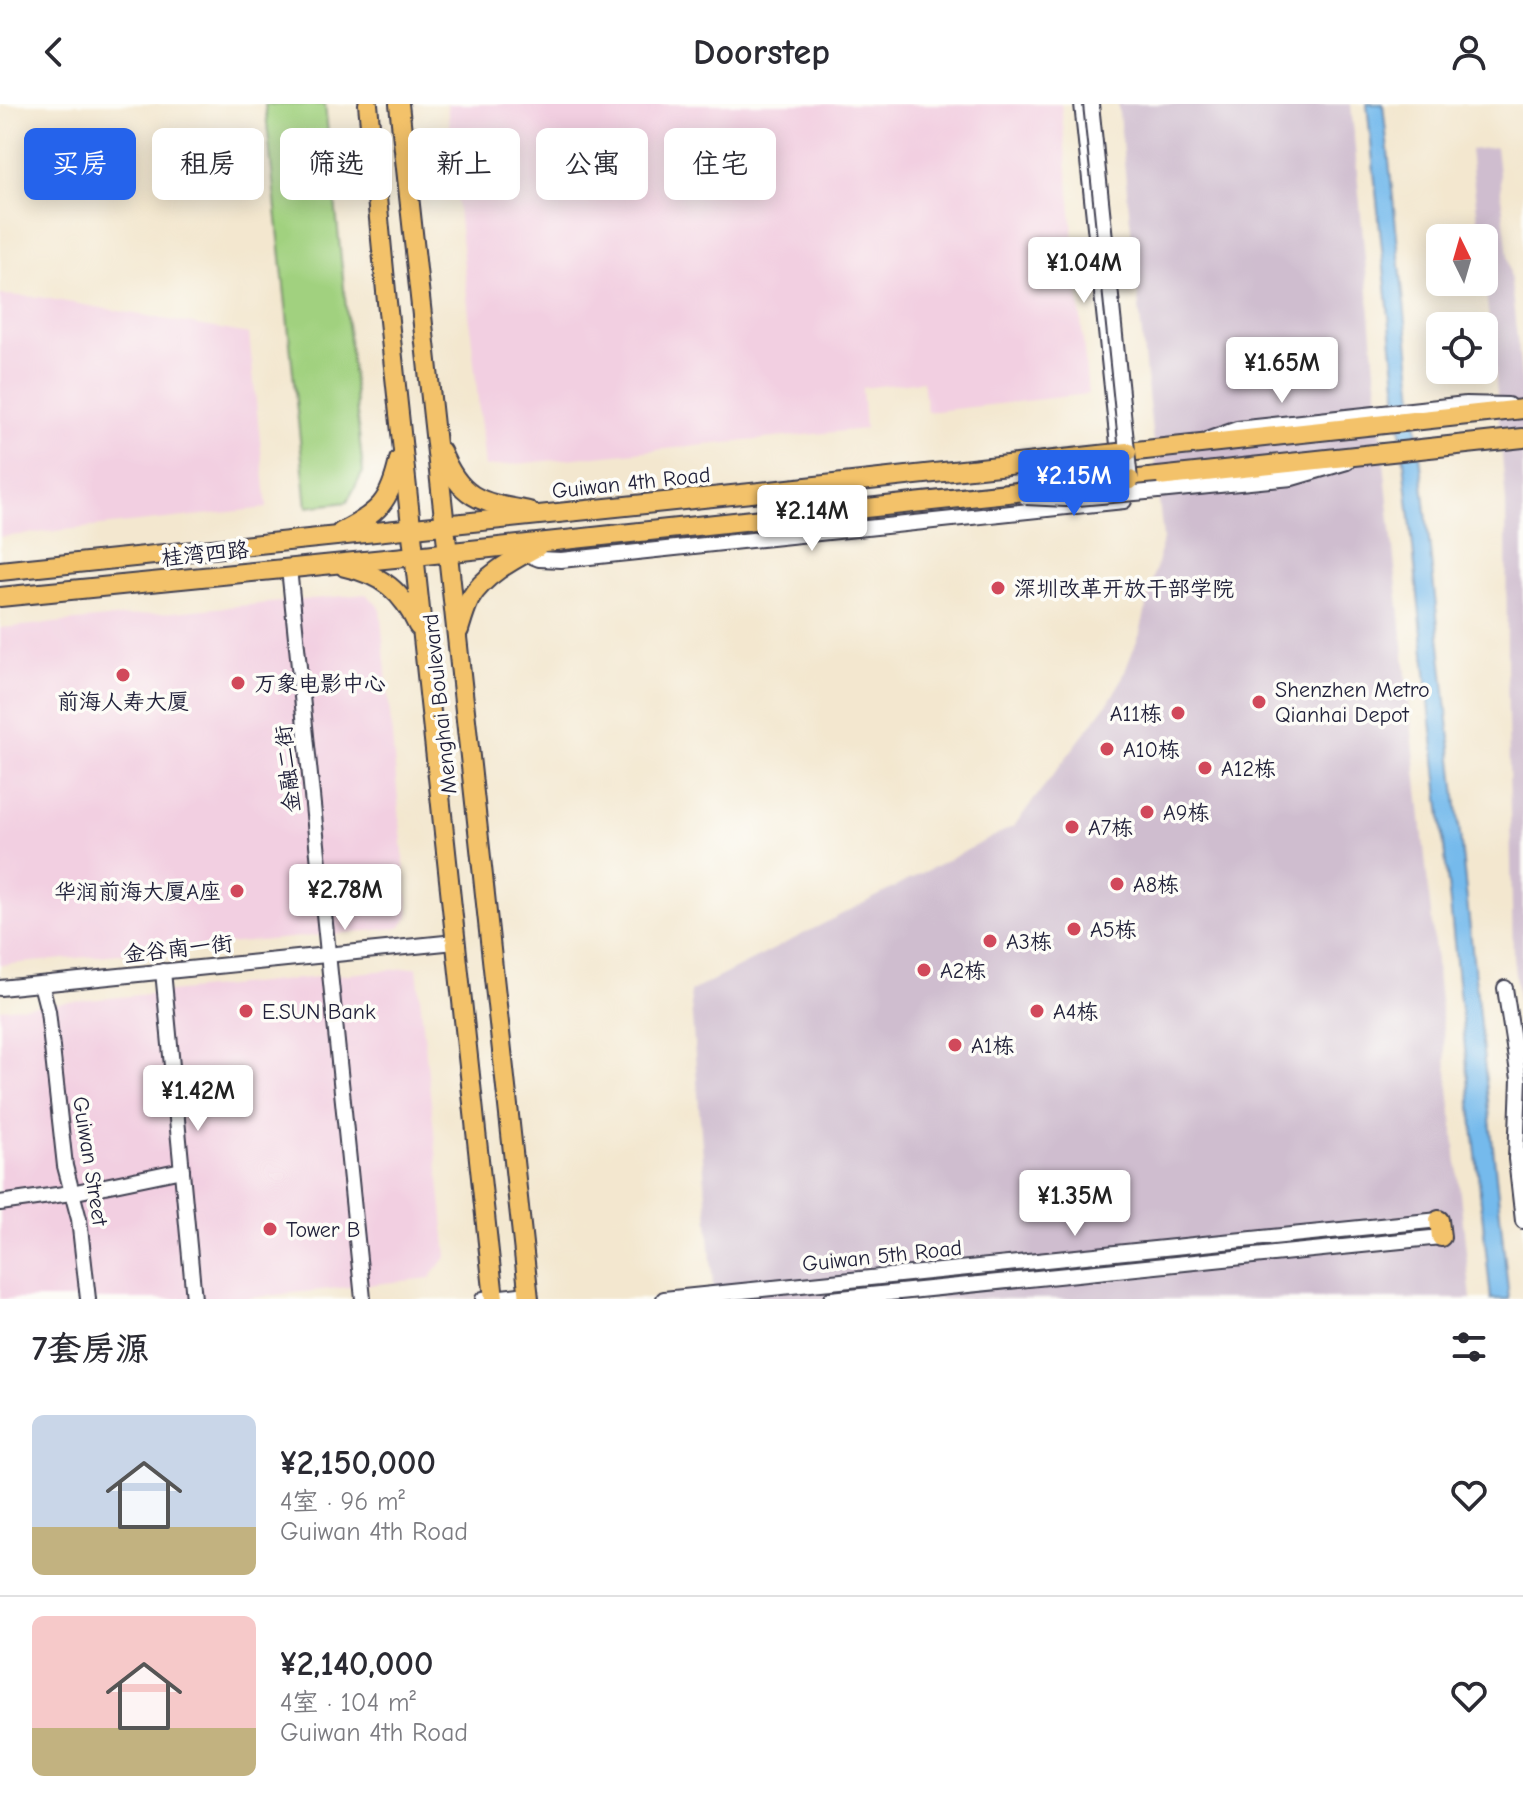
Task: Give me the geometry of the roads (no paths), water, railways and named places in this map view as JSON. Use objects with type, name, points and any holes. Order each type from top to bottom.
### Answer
[{"type":"main road","name":"Menghai Boulevard","points":[[368,104],[490,1299]]},
{"type":"main road","name":"Menghai Boulevard","points":[[399,104],[529,1297]]},
{"type":"main road","name":"Guiwan 4th Road","points":[[412,530],[1197,445],[1380,419],[1523,408]]},
{"type":"main road","points":[[433,430],[447,465],[468,494],[497,505],[547,515]]},
{"type":"main road","points":[[415,556],[516,550],[546,542],[990,495],[1157,484],[1376,453],[1523,438]]},
{"type":"main road","points":[[328,538],[368,518],[381,505],[394,481],[403,445]]},
{"type":"main road","name":"桂湾四路","points":[[0,571],[412,530]]},
{"type":"main road","points":[[456,638],[465,610],[476,590],[516,550]]},
{"type":"main road","name":"桂湾四路","points":[[0,597],[415,556]]},
{"type":"main road","points":[[330,564],[359,570],[393,589],[408,608],[424,641]]},
{"type":"street","points":[[516,550],[539,559],[561,560],[1124,501],[1082,104]]},
{"type":"street","points":[[1091,104],[1131,486]]},
{"type":"street","name":"金融二街","points":[[289,568],[363,1299]]},
{"type":"street","name":"金谷南一街","points":[[0,988],[455,942]]},
{"type":"street","points":[[163,971],[194,1299]]},
{"type":"street","name":"Guiwan Street","points":[[41,984],[48,1011],[65,1166],[80,1227],[88,1299]]},
{"type":"street","points":[[1505,988],[1519,1079],[1516,1159],[1523,1221]]},
{"type":"street","points":[[0,1203],[71,1193],[182,1170]]},
{"type":"street","name":"Guiwan 5th Road","points":[[664,1299],[1440,1228],[831,1299]]},
{"type":"street","points":[[490,1299],[529,1297]]},
{"type":"water","points":[[1367,104],[1383,104],[1509,1299],[1491,1299]]},
{"type":"place","name":"深圳改革开放干部学院","points":[[998,588]]},
{"type":"place","name":"前海人寿大厦","points":[[123,675]]},
{"type":"place","name":"万象电影中心","points":[[238,683]]},
{"type":"place","name":"Shenzhen Metro Qianhai Depot","points":[[1259,702]]},
{"type":"place","name":"A11栋","points":[[1178,713]]},
{"type":"place","name":"A10栋","points":[[1107,749]]},
{"type":"place","name":"A12栋","points":[[1205,768]]},
{"type":"place","name":"A9栋","points":[[1147,812]]},
{"type":"place","name":"A7栋","points":[[1072,827]]},
{"type":"place","name":"A8栋","points":[[1117,884]]},
{"type":"place","name":"华润前海大厦A座","points":[[237,891]]},
{"type":"place","name":"A5栋","points":[[1074,929]]},
{"type":"place","name":"A3栋","points":[[990,941]]},
{"type":"place","name":"A2栋","points":[[924,970]]},
{"type":"place","name":"E.SUN Bank","points":[[246,1011]]},
{"type":"place","name":"A4栋","points":[[1037,1011]]},
{"type":"place","name":"A1栋","points":[[955,1045]]},
{"type":"place","name":"Tower B","points":[[270,1229]]}]
